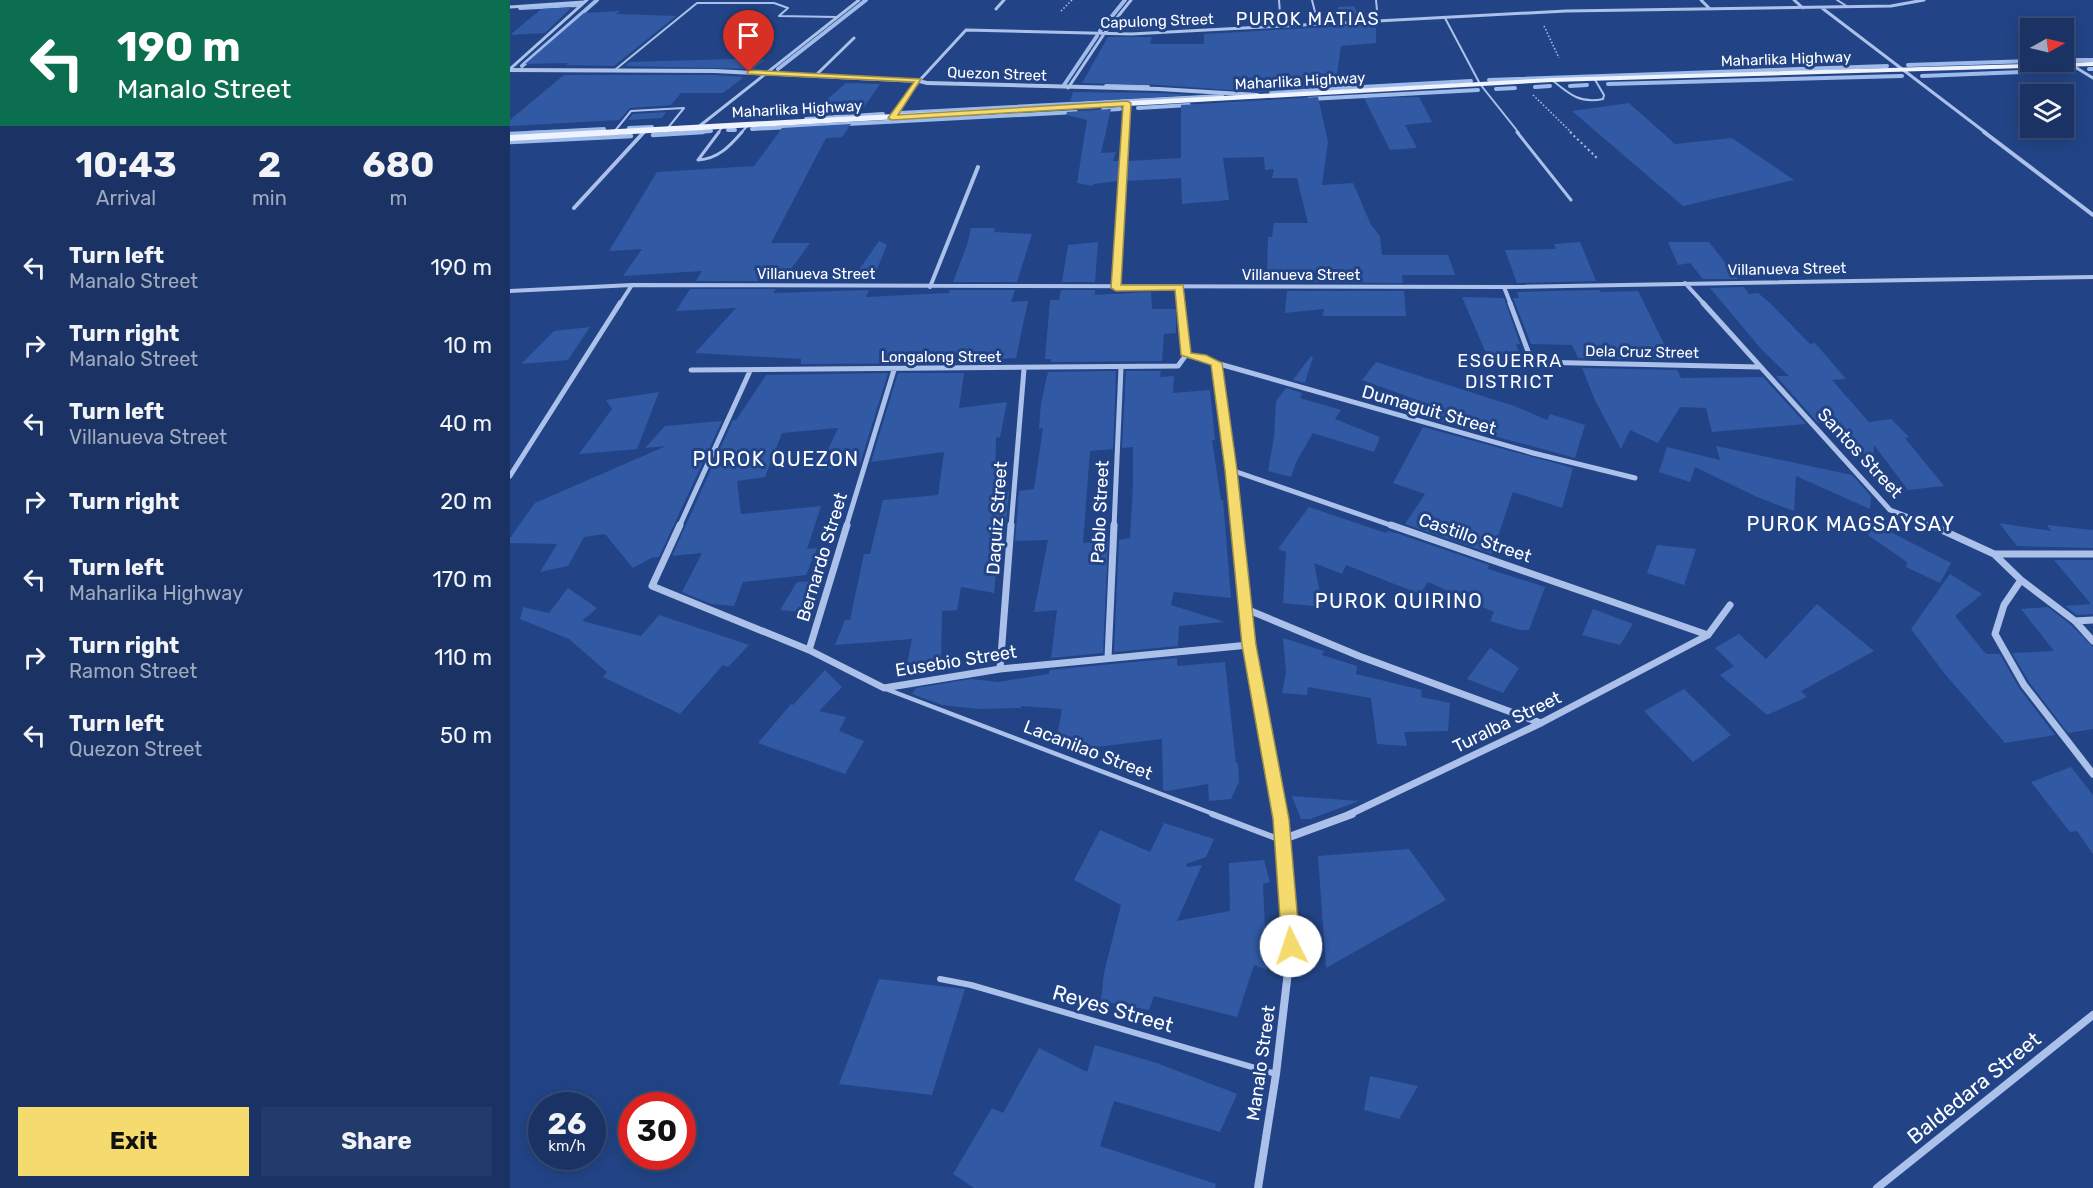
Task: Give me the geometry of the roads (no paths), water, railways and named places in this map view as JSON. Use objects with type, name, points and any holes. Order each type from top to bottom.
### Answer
[{"type":"main road","name":"Maharlika Highway","points":[[2074,64],[2093,63]]},
{"type":"main road","name":"Maharlika Highway","points":[[510,138],[1552,80],[2020,66]]},
{"type":"street","points":[[697,128],[859,0]]},
{"type":"street","points":[[996,9],[1004,0]]},
{"type":"street","points":[[1068,88],[1104,34],[1131,0]]},
{"type":"street","points":[[1701,0],[1711,9]]},
{"type":"street","points":[[1794,0],[1803,8]]},
{"type":"street","name":"Capulong Street","points":[[918,81],[966,30],[1104,34],[1537,12],[1848,8],[1891,6],[1924,0]]},
{"type":"street","points":[[510,7],[586,1]]},
{"type":"street","points":[[510,70],[586,1]]},
{"type":"street","points":[[1821,8],[2093,215]]},
{"type":"street","points":[[816,75],[854,38]]},
{"type":"street","points":[[2074,66],[2093,78]]},
{"type":"street","name":"Quezon Street","points":[[510,70],[616,69],[767,73],[927,83],[1159,89],[1268,96]]},
{"type":"street","points":[[892,118],[918,81]]},
{"type":"street","points":[[1116,288],[1127,103]]},
{"type":"street","points":[[574,208],[645,130]]},
{"type":"street","points":[[930,287],[978,167]]},
{"type":"street","name":"Villanueva Street","points":[[510,291],[632,285],[1116,288],[1504,287],[2093,277]]},
{"type":"street","name":"Santos Street","points":[[1684,283],[1890,510],[1949,532],[1994,554],[2021,579],[2075,621],[2093,641]]},
{"type":"street","points":[[510,476],[632,285]]},
{"type":"street","points":[[1180,287],[1186,355],[1216,363]]},
{"type":"street","name":"Dela Cruz Street","points":[[1504,287],[1532,362],[1759,367]]},
{"type":"street","name":"Longalong Street","points":[[691,370],[1121,368],[1178,366],[1186,355]]},
{"type":"street","name":"Manalo Street","points":[[1216,363],[1231,470],[1249,645],[1281,819],[1291,946],[1276,1074],[1258,1188]]},
{"type":"street","name":"Dumaguit Street","points":[[1216,363],[1533,453],[1635,478]]},
{"type":"street","name":"Pablo Street","points":[[1108,658],[1121,368]]},
{"type":"street","name":"Daquiz Street","points":[[1000,669],[1024,369]]},
{"type":"street","name":"Bernardo Street","points":[[809,650],[894,370]]},
{"type":"street","name":"Eusebio Street","points":[[750,371],[652,586],[809,650],[884,688],[1000,669],[1249,645]]},
{"type":"street","name":"Castillo Street","points":[[1231,470],[1708,635]]},
{"type":"street","points":[[1994,554],[2093,555]]},
{"type":"street","points":[[2021,579],[2004,605],[1995,634],[2024,685],[2093,774]]},
{"type":"street","name":"Turalba Street","points":[[1281,840],[1357,812],[1541,723],[1708,635],[1730,605]]},
{"type":"street","points":[[1246,609],[1359,656],[1541,723]]},
{"type":"street","points":[[2075,621],[2093,621]]},
{"type":"street","name":"Baldedara Street","points":[[1877,1188],[2093,1016]]},
{"type":"lane","points":[[1279,0],[1281,26]]},
{"type":"lane","points":[[1312,0],[1318,24]]},
{"type":"lane","points":[[1376,0],[1378,21]]},
{"type":"lane","points":[[1836,0],[1848,8]]},
{"type":"lane","points":[[616,69],[697,3],[774,3],[788,8],[779,16],[837,17]]},
{"type":"lane","points":[[1444,18],[1480,84],[1570,200]]},
{"type":"lane","points":[[1552,80],[1575,99],[1586,101],[1604,99],[1594,78]]},
{"type":"lane","points":[[614,132],[631,111],[684,108],[667,129]]},
{"type":"lane","points":[[723,126],[698,156],[698,160],[708,160],[720,154],[748,125]]},
{"type":"lane","name":"Lacanilao Street","points":[[884,688],[1281,840]]},
{"type":"lane","name":"Reyes Street","points":[[940,979],[971,985],[1276,1074]]},
{"type":"waterway","points":[[522,66],[597,0]]},
{"type":"waterway","points":[[778,69],[866,0]]},
{"type":"waterway","points":[[1100,31],[1125,0]]},
{"type":"waterway","points":[[520,8],[579,5]]},
{"type":"waterway","points":[[1064,85],[1097,36]]},
{"type":"waterway","points":[[2074,60],[2093,60]]},
{"type":"waterway","points":[[1908,65],[2020,61]]},
{"type":"waterway","points":[[1489,80],[1887,66]]},
{"type":"waterway","points":[[1922,76],[2023,72]]},
{"type":"waterway","points":[[1608,84],[1902,76]]},
{"type":"waterway","points":[[1271,92],[1471,81]]},
{"type":"waterway","points":[[1570,86],[1587,85]]},
{"type":"waterway","points":[[1106,86],[1148,87]]},
{"type":"waterway","points":[[1535,87],[1550,86]]},
{"type":"waterway","points":[[1496,89],[1515,88]]},
{"type":"waterway","points":[[1309,99],[1478,90]]},
{"type":"waterway","points":[[900,113],[1222,96]]},
{"type":"waterway","points":[[1138,108],[1189,105]]},
{"type":"waterway","points":[[1103,110],[1120,109]]},
{"type":"waterway","points":[[752,129],[1076,112]]},
{"type":"waterway","points":[[806,119],[883,114]]},
{"type":"waterway","points":[[629,128],[652,127]]},
{"type":"waterway","points":[[527,133],[604,129]]},
{"type":"waterway","points":[[728,130],[735,130]]},
{"type":"waterway","points":[[681,133],[711,131]]},
{"type":"waterway","points":[[510,134],[556,132]]},
{"type":"waterway","points":[[653,135],[703,132]]},
{"type":"waterway","points":[[510,142],[631,136]]},
{"type":"district","name":"PUROK MATIAS","points":[[1308,19]]},
{"type":"district","name":"ESGUERRA DISTRICT","points":[[1510,371]]},
{"type":"district","name":"PUROK QUEZON","points":[[776,459]]},
{"type":"district","name":"PUROK MAGSAYSAY","points":[[1851,524]]},
{"type":"district","name":"PUROK QUIRINO","points":[[1399,601]]}]
